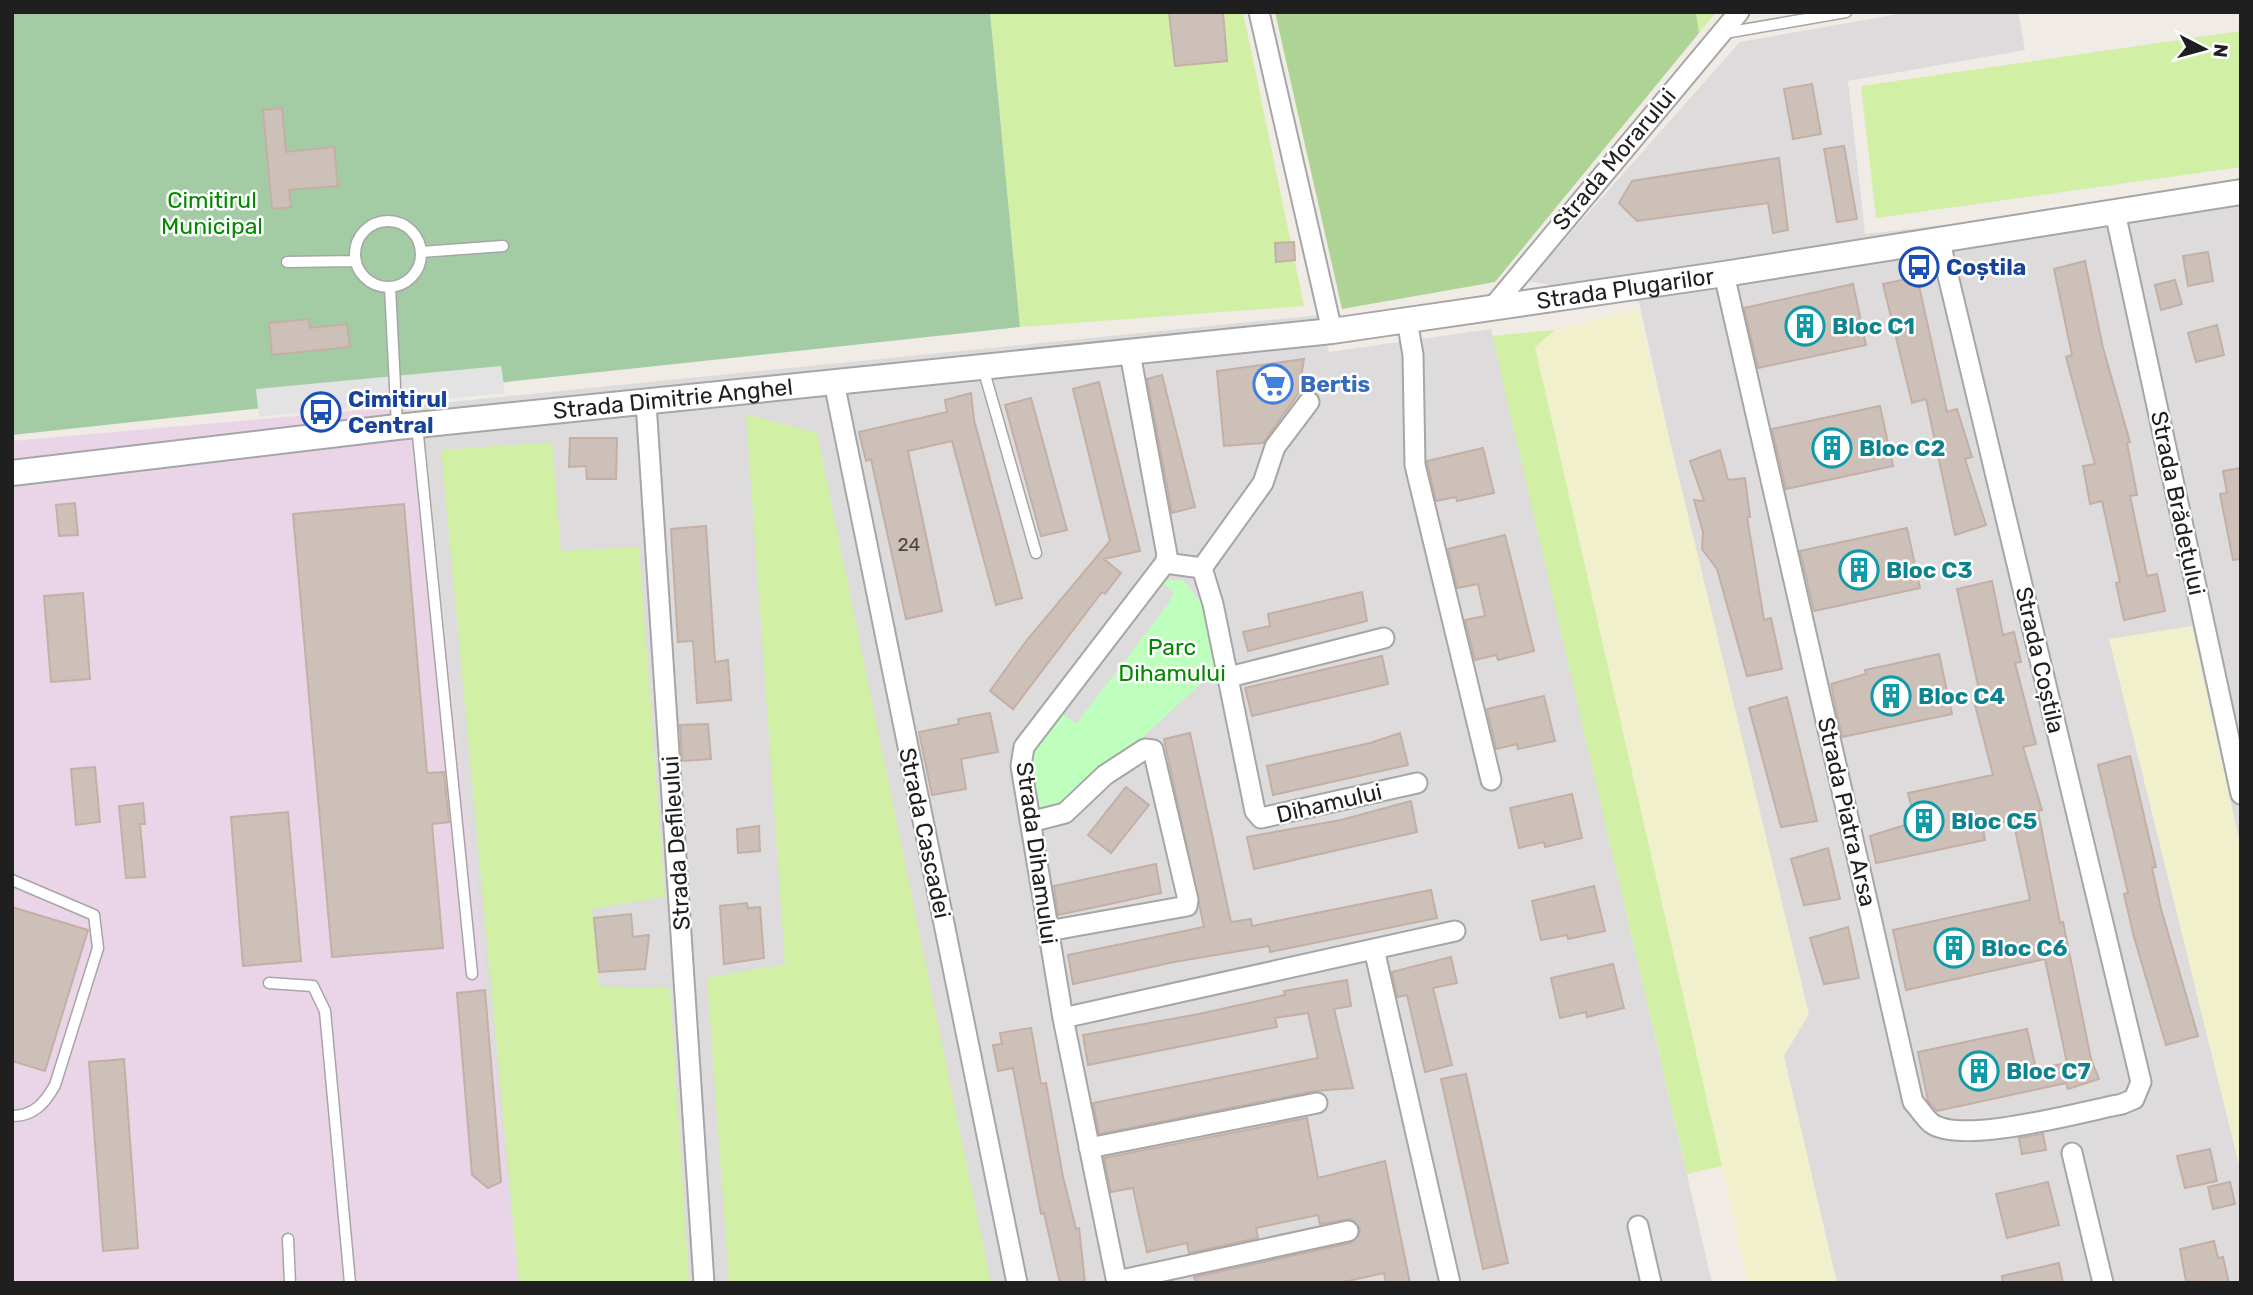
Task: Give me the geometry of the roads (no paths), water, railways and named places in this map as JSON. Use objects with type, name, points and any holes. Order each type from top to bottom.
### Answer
[{"type":"street","points":[[1259,12],[1332,331]]},
{"type":"street","name":"Strada Morarului","points":[[1492,308],[1739,12]]},
{"type":"street","name":"Strada Plugarilor","points":[[1332,331],[1724,274],[2241,192]]},
{"type":"street","name":"Strada Brădețului","points":[[2115,212],[2241,794]]},
{"type":"street","name":"Strada Coștila","points":[[1939,238],[2141,1082]]},
{"type":"street","name":"Strada Piatra Arsa","points":[[1724,274],[1913,1102],[1931,1124],[1969,1132],[2122,1104],[2134,1099],[2141,1082]]},
{"type":"street","points":[[1407,320],[1413,355],[1415,466],[1491,780]]},
{"type":"street","name":"Strada Dimitrie Anghel","points":[[12,473],[407,426],[646,404],[983,366],[1332,331]]},
{"type":"street","points":[[1130,353],[1167,555],[1166,564],[1202,568],[1263,483],[1275,447],[1309,402]]},
{"type":"street","name":"Strada Cascadei","points":[[834,382],[1017,1283]]},
{"type":"street","name":"Strada Defileului","points":[[646,404],[704,1283]]},
{"type":"street","name":"Strada Dihamului","points":[[1117,1282],[1063,1018],[1021,766],[1024,747],[1166,564]]},
{"type":"street","name":"Dihamului","points":[[1202,568],[1228,677],[1255,811],[1261,818],[1417,783]]},
{"type":"street","points":[[1228,677],[1384,638]]},
{"type":"street","points":[[1030,822],[1065,813],[1105,775],[1145,749],[1153,750],[1188,901],[1187,906],[1048,931]]},
{"type":"street","points":[[1063,1018],[1455,931]]},
{"type":"street","points":[[1374,949],[1450,1283]]},
{"type":"street","points":[[1089,1148],[1317,1103]]},
{"type":"street","points":[[2073,1153],[2103,1283]]},
{"type":"street","points":[[1638,1226],[1651,1283]]},
{"type":"street","points":[[1117,1282],[1348,1231]]},
{"type":"lane","points":[[1720,34],[1846,12]]},
{"type":"lane","points":[[386,221],[397,222],[414,233],[421,253],[420,263],[409,280],[390,287],[368,280],[356,261],[359,238],[376,223],[386,221]]},
{"type":"lane","points":[[421,253],[503,246]]},
{"type":"lane","points":[[288,262],[356,261]]},
{"type":"lane","points":[[390,287],[472,974]]},
{"type":"lane","points":[[983,366],[1036,553]]},
{"type":"lane","points":[[12,880],[94,915],[99,947],[55,1085],[45,1104],[24,1116],[12,1115]]},
{"type":"lane","points":[[269,983],[313,986],[325,1011],[350,1283]]},
{"type":"lane","points":[[288,1239],[290,1283]]},
{"type":"place","name":"Coștila","points":[[1919,267]]},
{"type":"place","name":"Bloc C1","points":[[1805,326]]},
{"type":"place","name":"Bertis","points":[[1273,384]]},
{"type":"place","name":"Cimitirul Central","points":[[321,412]]},
{"type":"place","name":"Bloc C2","points":[[1832,448]]},
{"type":"place","name":"Bloc C3","points":[[1859,570]]},
{"type":"place","name":"Bloc C4","points":[[1891,696]]},
{"type":"place","name":"Bloc C5","points":[[1924,821]]},
{"type":"place","name":"Bloc C6","points":[[1954,948]]},
{"type":"place","name":"Bloc C7","points":[[1979,1071]]},
{"type":"park label","name":"Cimitirul Municipal","points":[[212,213]]},
{"type":"park label","name":"Parc Dihamului","points":[[1172,660]]}]
